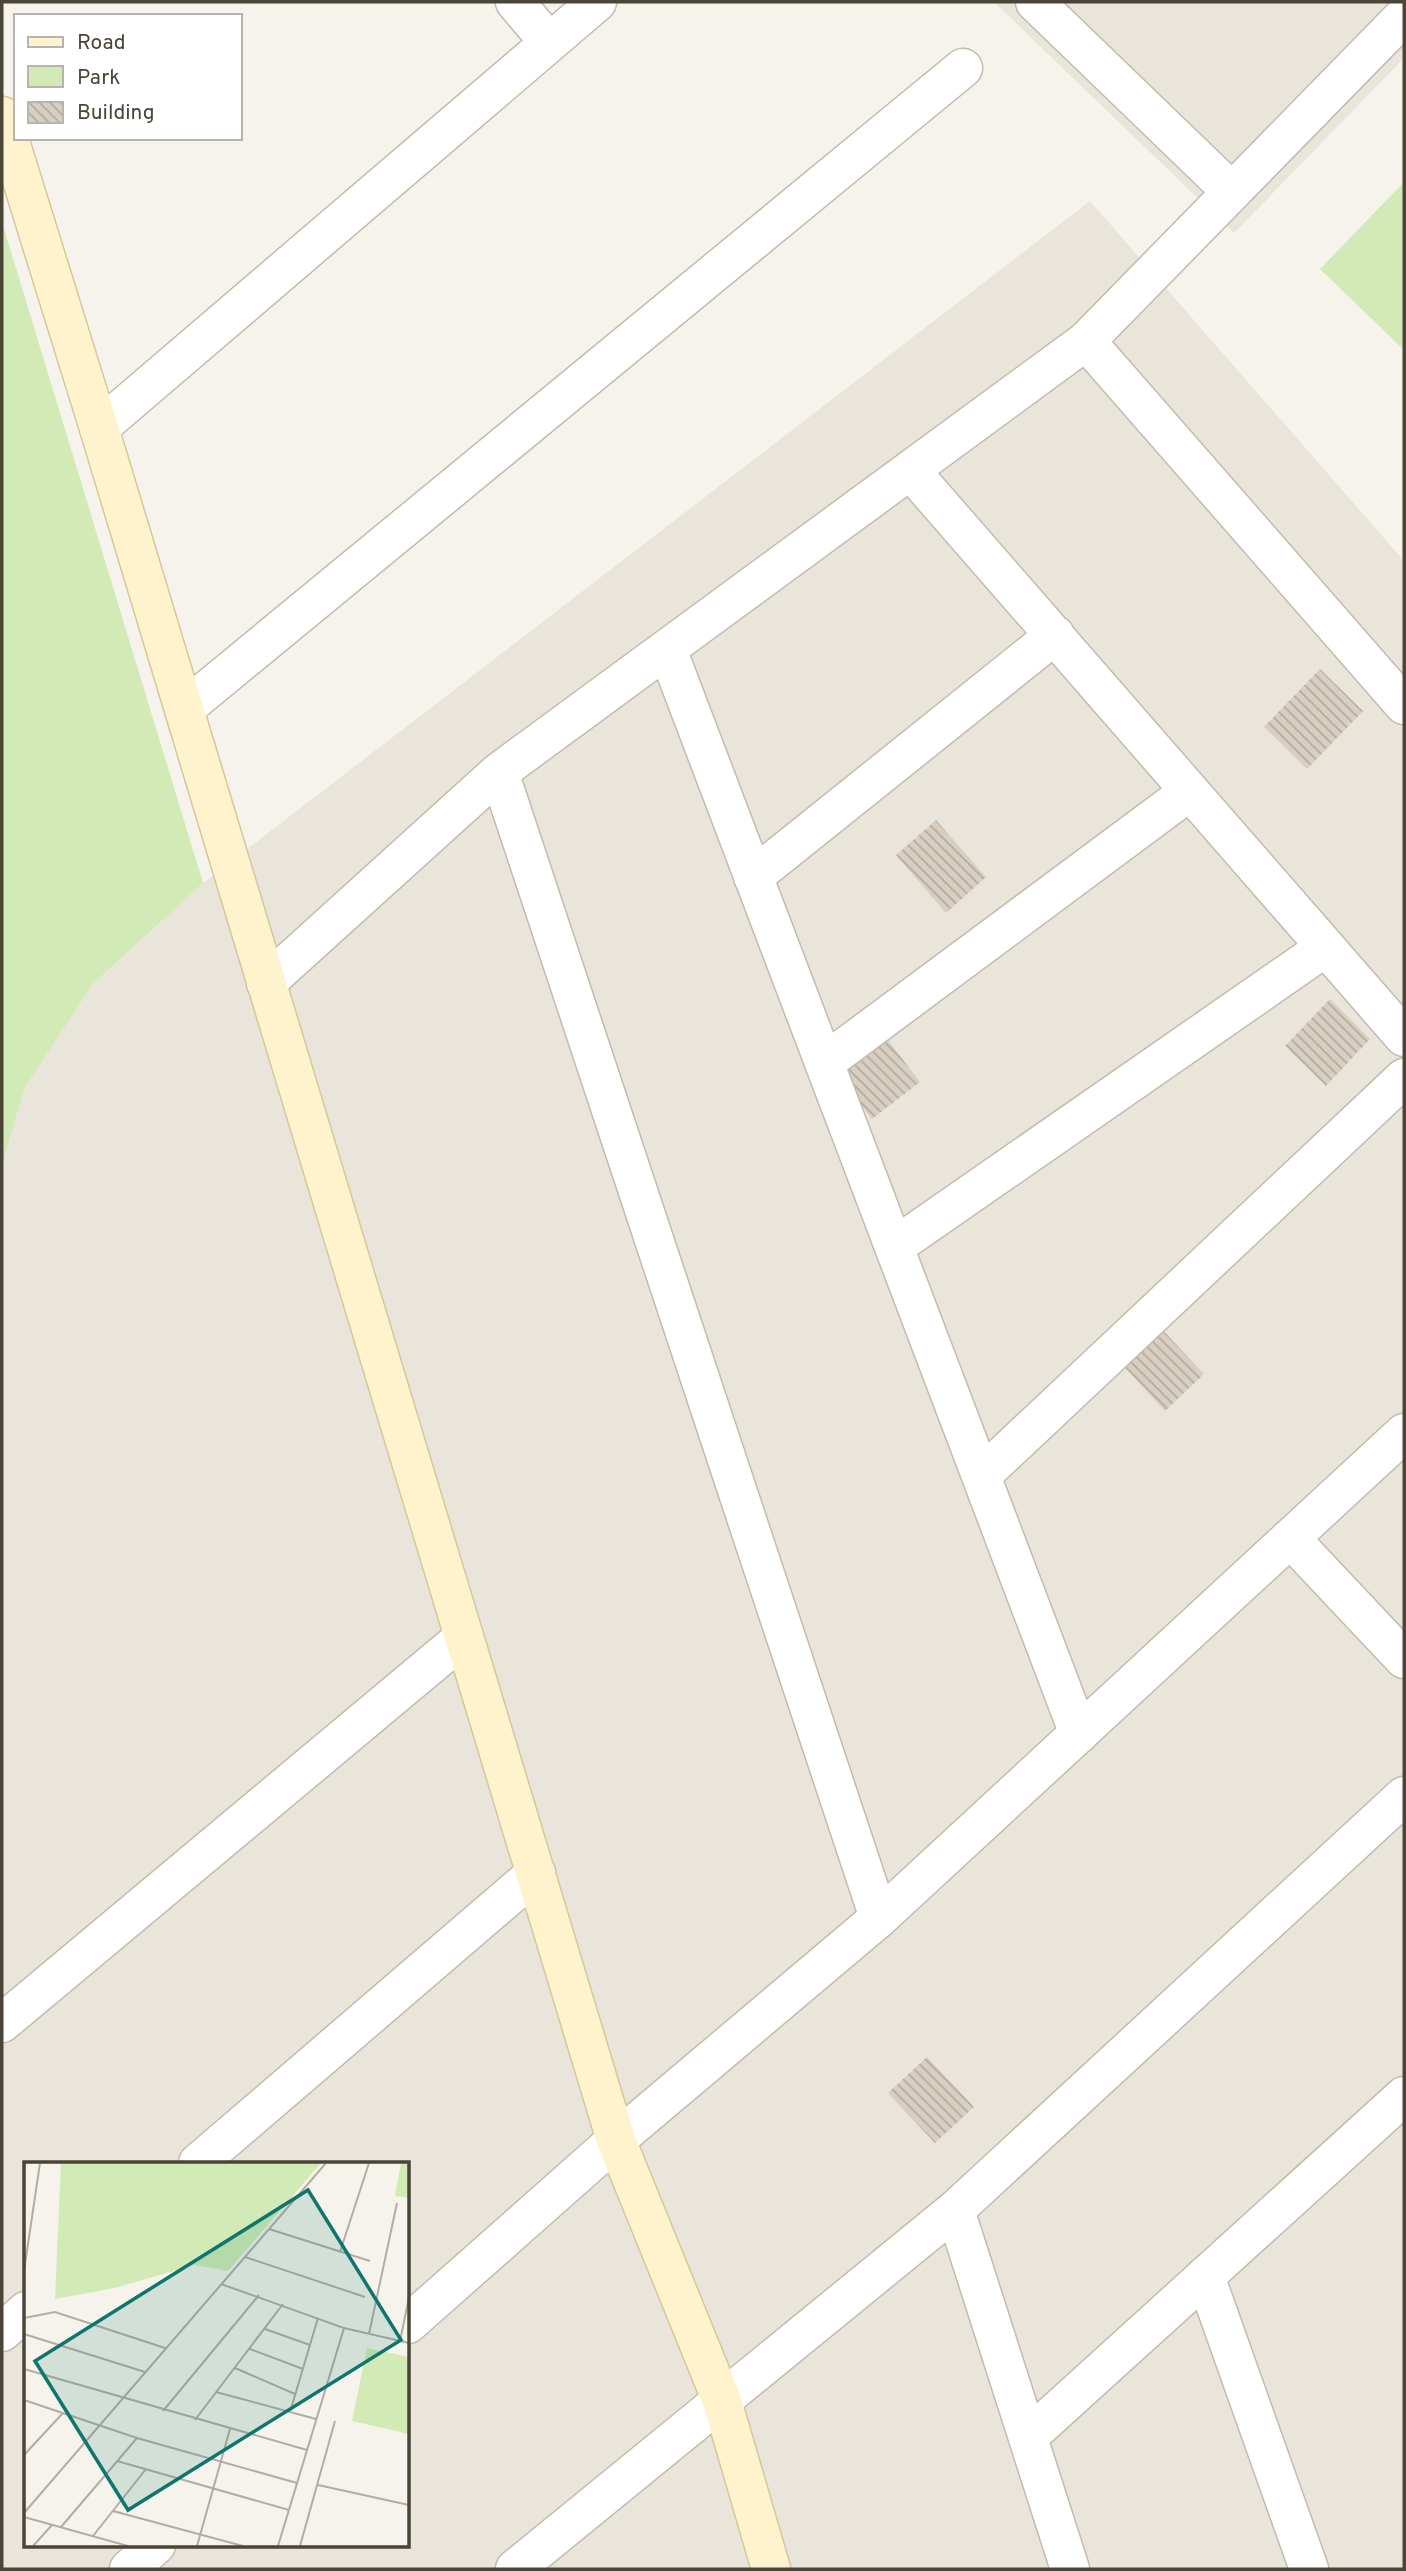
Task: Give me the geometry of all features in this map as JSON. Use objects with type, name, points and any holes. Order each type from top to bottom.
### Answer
[{"type":"street","points":[[515,2],[549,42]]},
{"type":"street","points":[[99,428],[597,2]]},
{"type":"street","points":[[1035,2],[1232,192]]},
{"type":"street","points":[[266,982],[499,772],[1086,341],[1404,14],[1394,2]]},
{"type":"street","points":[[184,709],[963,68]]},
{"type":"street","points":[[2,116],[99,428],[616,2140],[722,2401],[771,2569]]},
{"type":"street","points":[[1086,341],[1404,705]]},
{"type":"street","points":[[910,470],[1404,1037]]},
{"type":"street","points":[[753,877],[1055,635]]},
{"type":"street","points":[[667,649],[1079,1734]]},
{"type":"street","points":[[499,772],[879,1918]]},
{"type":"street","points":[[824,1063],[1190,791]]},
{"type":"street","points":[[894,1247],[1326,947]]},
{"type":"street","points":[[981,1476],[1404,1078]]},
{"type":"street","points":[[410,2321],[616,2140],[879,1918],[1404,1433]]},
{"type":"street","points":[[1290,1538],[1404,1659]]},
{"type":"street","points":[[2,2023],[464,1637]]},
{"type":"street","points":[[515,2569],[955,2210],[1404,1796]]},
{"type":"street","points":[[199,2162],[536,1873]]},
{"type":"street","points":[[1028,2437],[1404,2096]]},
{"type":"street","points":[[955,2210],[1070,2569]]},
{"type":"street","points":[[1205,2276],[1309,2569]]},
{"type":"street","points":[[2,2332],[24,2313]]},
{"type":"street","points":[[128,2569],[155,2546]]},
{"type":"shaded area","points":[[994,2],[1404,2],[1404,58],[1234,233]]},
{"type":"shaded area","points":[[1090,201],[1404,561],[1404,2569],[2,2569],[2,1167],[24,1089],[93,984],[203,883]]},
{"type":"green space","points":[[1404,182],[1404,350],[1320,269]]},
{"type":"green space","points":[[2,222],[203,883],[93,984],[24,1089],[2,1167]]},
{"type":"building","points":[[1320,669],[1363,711],[1307,769],[1264,727]]},
{"type":"building","points":[[936,820],[986,877],[946,913],[896,855]]},
{"type":"building","points":[[1330,999],[1370,1039],[1326,1086],[1285,1046]]},
{"type":"building","points":[[884,1035],[920,1082],[872,1119],[836,1072]]},
{"type":"building","points":[[1156,1323],[1204,1374],[1165,1411],[1117,1359]]},
{"type":"building","points":[[927,2057],[974,2107],[935,2143],[888,2093]]}]
